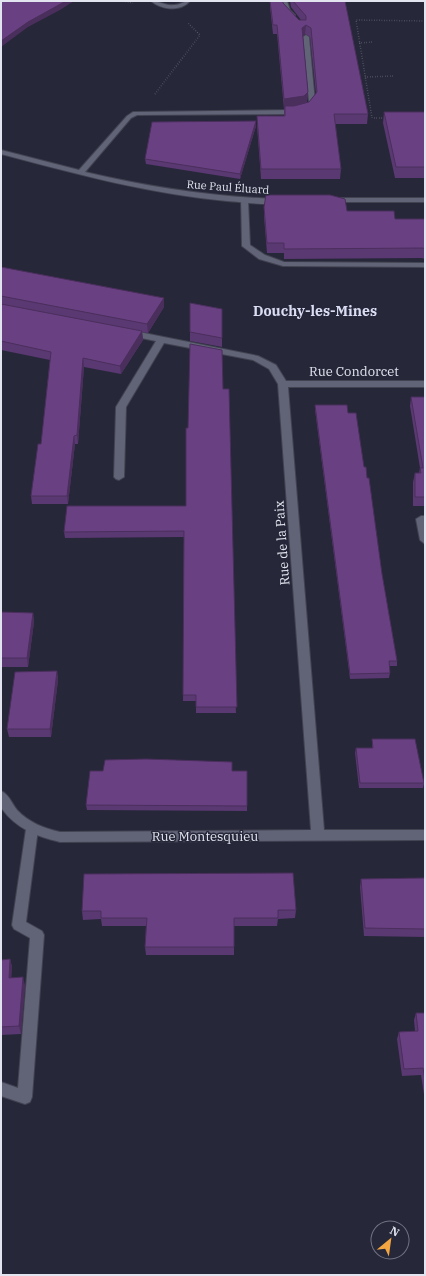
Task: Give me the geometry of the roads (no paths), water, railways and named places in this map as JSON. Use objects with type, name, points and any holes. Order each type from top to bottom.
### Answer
[{"type":"street","points":[[154,1],[164,6],[179,7],[187,1]]},
{"type":"street","points":[[284,1],[287,11],[299,23]]},
{"type":"street","points":[[80,173],[129,117],[135,113],[293,112],[306,109],[312,102],[306,37]]},
{"type":"street","name":"Rue Paul Éluard","points":[[1,152],[80,173],[155,190],[194,196],[244,200],[284,201]]},
{"type":"street","points":[[244,200],[246,246],[262,257],[283,264],[425,265]]},
{"type":"street","points":[[323,200],[425,200]]},
{"type":"street","name":"Rue de la Paix","points":[[116,330],[264,361],[277,370],[283,384],[318,835]]},
{"type":"street","points":[[119,477],[121,407],[162,339]]},
{"type":"street","name":"Rue Condorcet","points":[[283,384],[425,384]]},
{"type":"street","points":[[425,519],[421,519],[425,540]]},
{"type":"street","name":"Rue Montesquieu","points":[[1,796],[20,822],[32,829],[60,837],[425,835]]},
{"type":"street","points":[[1,1089],[25,1097],[37,935],[19,924],[32,829]]},
{"type":"district","name":"Douchy-les-Mines","points":[[315,311]]}]
